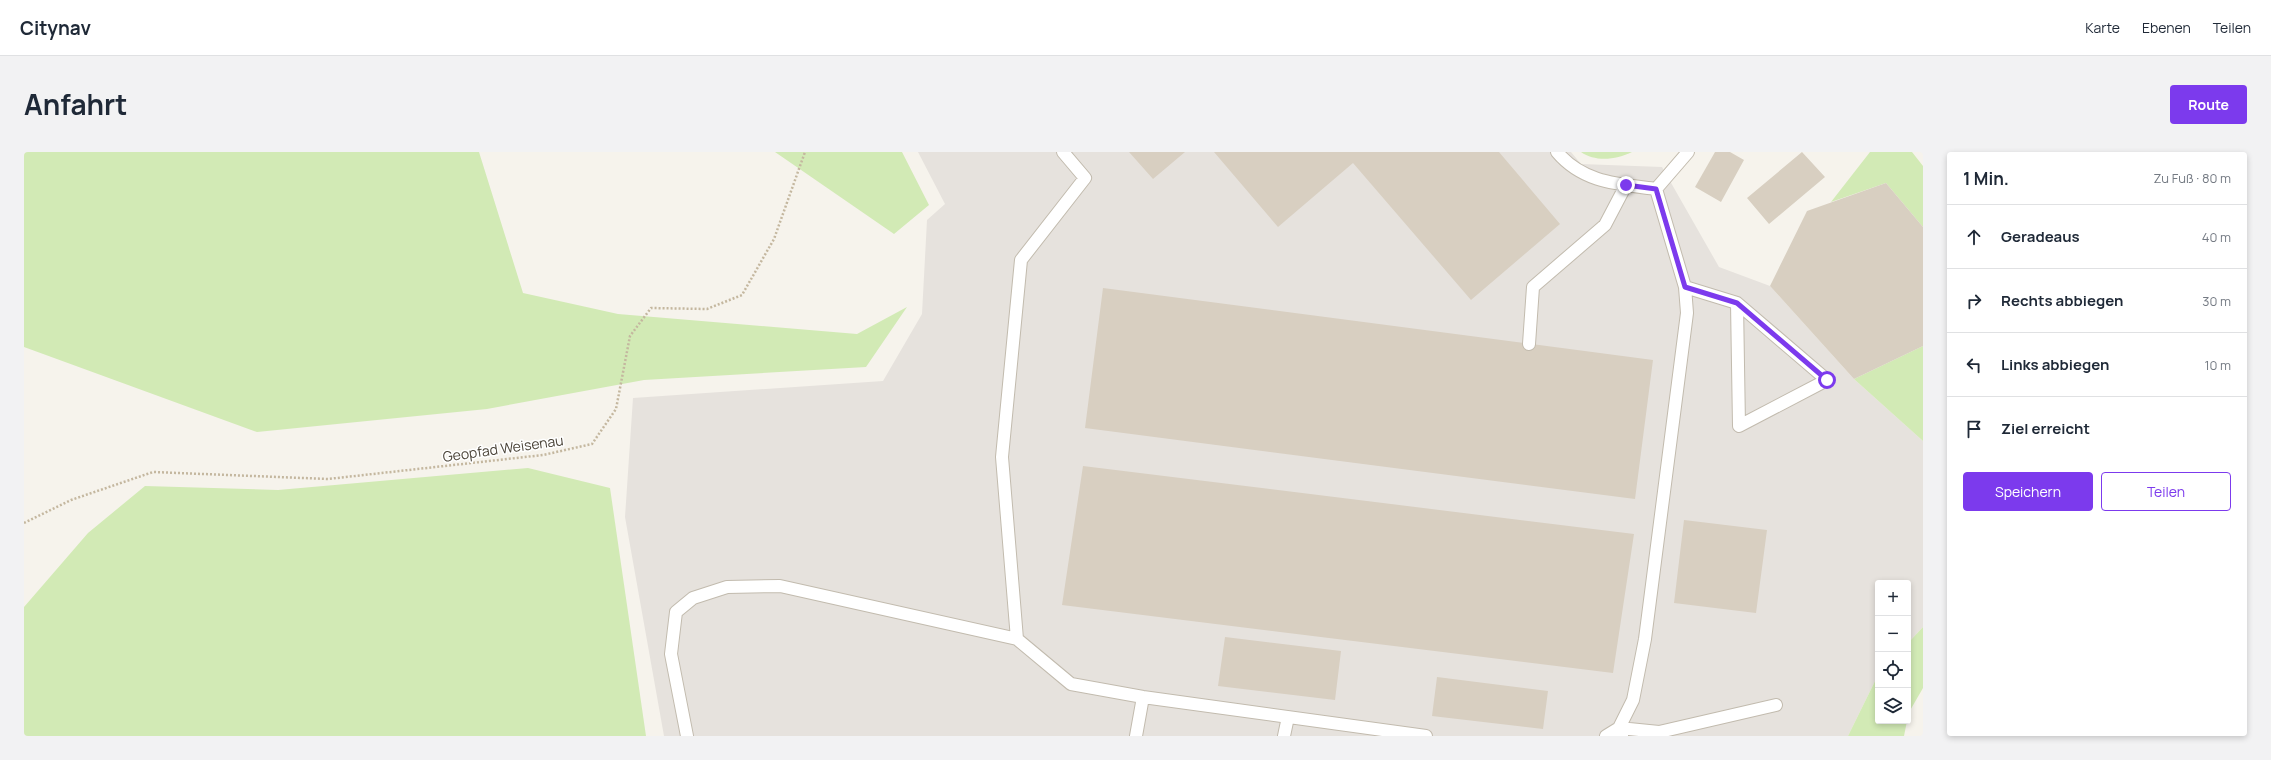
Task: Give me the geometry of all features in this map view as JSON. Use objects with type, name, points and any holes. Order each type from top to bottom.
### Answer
[{"type":"lane","points":[[1016,640],[1002,457],[1021,260],[1085,178],[1063,152]]},
{"type":"lane","points":[[1557,152],[1563,160],[1596,180],[1656,189]]},
{"type":"lane","points":[[1656,189],[1688,152]]},
{"type":"lane","points":[[1529,344],[1533,287],[1606,225],[1626,185]]},
{"type":"lane","points":[[1620,732],[1633,700],[1645,640],[1687,313],[1685,287],[1656,189]]},
{"type":"lane","points":[[1685,287],[1737,303],[1827,380],[1739,426],[1737,303]]},
{"type":"lane","points":[[687,736],[671,654],[676,612],[692,598],[727,587],[780,586],[1016,640],[1071,684],[1143,697],[1426,736]]},
{"type":"lane","points":[[1136,736],[1143,697]]},
{"type":"lane","points":[[1606,736],[1620,732],[1659,732],[1776,705]]},
{"type":"lane","points":[[1284,736],[1288,717]]},
{"type":"path","name":"Geopfad Weisenau","points":[[24,523],[71,500],[153,472],[328,479],[543,456],[592,444],[616,409],[630,336],[651,308],[707,309],[742,295],[774,239],[805,152]]},
{"type":"shaded area","points":[[918,152],[1571,152],[1581,164],[1662,167],[1719,267],[1770,286],[1854,379],[1923,441],[1923,627],[1911,640],[1911,580],[1875,580],[1875,681],[1848,736],[664,736],[625,517],[633,398],[883,381],[922,314],[927,220],[945,204]]},
{"type":"green space","points":[[24,152],[479,152],[523,293],[618,314],[857,334],[907,307],[866,367],[644,380],[487,409],[257,432],[24,347]]},
{"type":"green space","points":[[775,152],[902,152],[929,205],[894,234]]},
{"type":"green space","points":[[1581,152],[1632,152],[1619,157],[1599,159]]},
{"type":"green space","points":[[1870,152],[1912,152],[1923,166],[1923,227],[1886,183],[1831,202]]},
{"type":"green space","points":[[1923,346],[1923,441],[1854,379]]},
{"type":"green space","points":[[528,468],[610,488],[646,736],[24,736],[24,607],[88,533],[145,486],[278,490]]},
{"type":"green space","points":[[1923,627],[1923,688],[1911,709],[1911,652],[1911,640]]},
{"type":"green space","points":[[1875,681],[1875,724],[1906,724],[1904,736],[1848,736]]},
{"type":"building","points":[[1129,152],[1185,152],[1153,179]]},
{"type":"building","points":[[1214,152],[1499,152],[1560,224],[1471,300],[1353,163],[1278,227]]},
{"type":"building","points":[[1715,152],[1730,152],[1744,160],[1721,202],[1695,187]]},
{"type":"building","points":[[1802,152],[1825,177],[1769,224],[1747,198]]},
{"type":"building","points":[[1886,183],[1923,227],[1923,346],[1854,379],[1770,286],[1807,211]]},
{"type":"building","points":[[1103,288],[1653,360],[1635,499],[1085,428]]},
{"type":"building","points":[[1083,466],[1634,534],[1613,673],[1062,605]]},
{"type":"building","points":[[1684,520],[1767,530],[1756,613],[1674,603]]},
{"type":"building","points":[[1225,637],[1341,651],[1335,700],[1218,686]]},
{"type":"building","points":[[1437,677],[1548,691],[1543,729],[1432,716]]},
{"type":"route","points":[[1626,185],[1656,189],[1685,287],[1737,303],[1827,380]]}]
